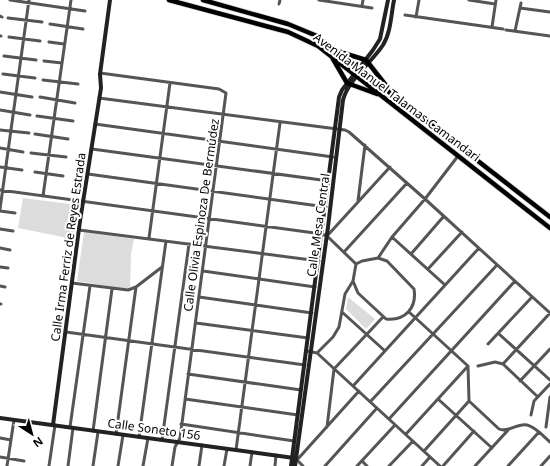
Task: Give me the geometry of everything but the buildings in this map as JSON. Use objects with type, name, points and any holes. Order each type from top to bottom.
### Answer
[{"type":"main road","name":"Calle Irma Ferriz de Reyes Estrada","points":[[54,425],[79,230],[101,88],[100,73],[110,0]]},
{"type":"main road","name":"Avenida Manuel Talamas Camandari","points":[[169,0],[288,32],[309,41],[386,98],[550,228]]},
{"type":"main road","name":"Avenida Manuel Talamas Camandari","points":[[203,0],[300,28],[317,36],[550,217]]},
{"type":"main road","name":"Calle Mesa Central","points":[[368,61],[382,33],[388,0]]},
{"type":"main road","name":"Calle Mesa Central","points":[[295,466],[294,441],[305,365],[309,351],[308,338],[319,261],[325,235],[326,207],[343,100],[349,85],[356,75],[383,44],[387,34],[394,0]]},
{"type":"main road","points":[[382,33],[387,34]]},
{"type":"main road","points":[[337,51],[368,61],[391,92]]},
{"type":"main road","points":[[332,57],[349,85],[371,91],[386,98]]},
{"type":"main road","name":"Calle Mesa Central","points":[[291,466],[295,459],[338,130]]},
{"type":"main road","points":[[458,156],[465,154],[480,163]]},
{"type":"main road","name":"Calle Soneto 156","points":[[0,418],[276,455],[295,459]]},
{"type":"street","points":[[10,0],[29,1],[85,11]]},
{"type":"street","points":[[43,196],[71,0]]},
{"type":"street","points":[[319,0],[372,8]]},
{"type":"street","points":[[362,6],[363,0]]},
{"type":"street","points":[[416,17],[419,0]]},
{"type":"street","points":[[469,0],[496,2],[492,27]]},
{"type":"street","points":[[15,213],[0,210],[1,190],[9,149],[29,1]]},
{"type":"street","points":[[515,31],[521,3]]},
{"type":"street","points":[[520,8],[550,12]]},
{"type":"street","points":[[405,15],[550,36]]},
{"type":"street","points":[[8,18],[42,22]]},
{"type":"street","points":[[50,24],[83,29]]},
{"type":"street","points":[[9,37],[40,41]]},
{"type":"street","points":[[49,42],[64,44]]},
{"type":"street","points":[[4,56],[36,60]]},
{"type":"street","points":[[44,61],[62,63]]},
{"type":"street","name":"Calle Olivia Espinoza De Bermúdez","points":[[100,73],[224,91],[226,93],[221,141],[180,438],[176,442],[172,466]]},
{"type":"street","points":[[3,74],[35,78]]},
{"type":"street","points":[[43,80],[78,84]]},
{"type":"street","points":[[149,238],[170,83]]},
{"type":"street","points":[[0,92],[32,97]]},
{"type":"street","points":[[40,97],[74,103]]},
{"type":"street","points":[[99,98],[349,132],[408,183],[550,313],[503,364]]},
{"type":"street","points":[[0,110],[30,115]]},
{"type":"street","points":[[37,116],[73,121]]},
{"type":"street","points":[[236,450],[280,123]]},
{"type":"street","points":[[95,124],[333,157]]},
{"type":"street","points":[[0,130],[29,133]]},
{"type":"street","points":[[35,134],[68,139]]},
{"type":"street","points":[[358,200],[365,145]]},
{"type":"street","points":[[0,148],[23,152]]},
{"type":"street","points":[[92,150],[330,182]]},
{"type":"street","points":[[32,153],[66,157]]},
{"type":"street","points":[[378,258],[392,237],[425,199],[458,156]]},
{"type":"street","points":[[0,167],[22,170]]},
{"type":"street","points":[[325,235],[390,167]]},
{"type":"street","points":[[35,172],[63,176]]},
{"type":"street","points":[[88,174],[326,207]]},
{"type":"street","points":[[344,252],[408,183]]},
{"type":"street","points":[[1,190],[84,200],[325,235],[356,264]]},
{"type":"street","points":[[411,254],[444,216]]},
{"type":"street","points":[[0,229],[13,231]]},
{"type":"street","points":[[79,230],[166,240],[319,261]]},
{"type":"street","points":[[428,269],[462,232]]},
{"type":"street","points":[[392,237],[445,286]]},
{"type":"street","points":[[138,437],[166,240]]},
{"type":"street","points":[[162,440],[189,244]]},
{"type":"street","points":[[0,248],[10,250]]},
{"type":"street","points":[[353,386],[479,248]]},
{"type":"street","points":[[353,281],[358,293],[383,317],[390,319],[404,316],[409,312],[414,304],[414,289],[387,261],[378,258],[362,261],[356,264]]},
{"type":"street","points":[[317,353],[336,332],[342,312],[345,294],[353,281],[356,264]]},
{"type":"street","points":[[370,402],[497,265]]},
{"type":"street","points":[[0,267],[8,268]]},
{"type":"street","points":[[116,434],[136,287],[162,267]]},
{"type":"street","points":[[203,271],[315,287]]},
{"type":"street","points":[[389,419],[515,281]]},
{"type":"street","name":"Calle Irma Ferriz de Reyes Estrada","points":[[72,283],[112,289],[128,290],[136,287]]},
{"type":"street","points":[[0,286],[5,287]]},
{"type":"street","points":[[68,466],[90,286]]},
{"type":"street","points":[[93,431],[112,289]]},
{"type":"street","points":[[199,297],[312,313]]},
{"type":"street","points":[[488,344],[532,297]]},
{"type":"street","points":[[342,312],[386,351]]},
{"type":"street","points":[[409,312],[468,366],[470,401],[499,429],[503,430],[525,425],[539,432],[550,442]]},
{"type":"street","points":[[327,427],[334,369],[383,317]]},
{"type":"street","points":[[196,323],[308,338]]},
{"type":"street","points":[[66,332],[249,356],[305,365]]},
{"type":"street","points":[[499,334],[550,380]]},
{"type":"street","points":[[520,381],[550,349]]},
{"type":"street","points":[[309,351],[317,353],[430,457],[442,466],[474,431]]},
{"type":"street","points":[[478,366],[495,362],[503,364],[538,397]]},
{"type":"street","points":[[406,434],[468,366]]},
{"type":"street","points":[[188,374],[301,390]]},
{"type":"street","points":[[531,415],[534,401],[550,384]]},
{"type":"street","points":[[303,466],[295,459],[359,392]]},
{"type":"street","points":[[546,428],[550,397]]},
{"type":"street","points":[[185,399],[298,415]]},
{"type":"street","points":[[438,399],[492,448]]},
{"type":"street","points":[[424,451],[470,401]]},
{"type":"street","points":[[325,466],[377,408]]},
{"type":"street","points":[[7,466],[14,420]]},
{"type":"street","points":[[181,424],[294,441]]},
{"type":"street","points":[[357,466],[395,424]]},
{"type":"street","points":[[49,466],[54,425]]},
{"type":"street","points":[[476,466],[510,428]]},
{"type":"street","points":[[93,466],[98,432]]},
{"type":"street","points":[[508,466],[539,432]]},
{"type":"street","points":[[118,466],[123,435]]},
{"type":"street","points":[[0,438],[11,440]]},
{"type":"street","points":[[144,466],[148,438]]},
{"type":"street","points":[[389,466],[412,440]]},
{"type":"street","points":[[199,466],[202,445]]},
{"type":"street","points":[[224,466],[227,449]]},
{"type":"street","points":[[250,466],[252,452]]},
{"type":"street","points":[[275,466],[276,455]]},
{"type":"street","points":[[541,466],[550,456]]},
{"type":"street","points":[[0,457],[24,461]]},
{"type":"street","points":[[422,466],[430,457]]},
{"type":"street","points":[[362,461],[368,466]]},
{"type":"shaded area","points":[[23,198],[77,205],[73,239],[18,228]]},
{"type":"shaded area","points":[[84,232],[134,239],[131,254],[130,287],[126,289],[77,281]]},
{"type":"shaded area","points":[[348,297],[375,319],[366,329],[346,309]]}]
